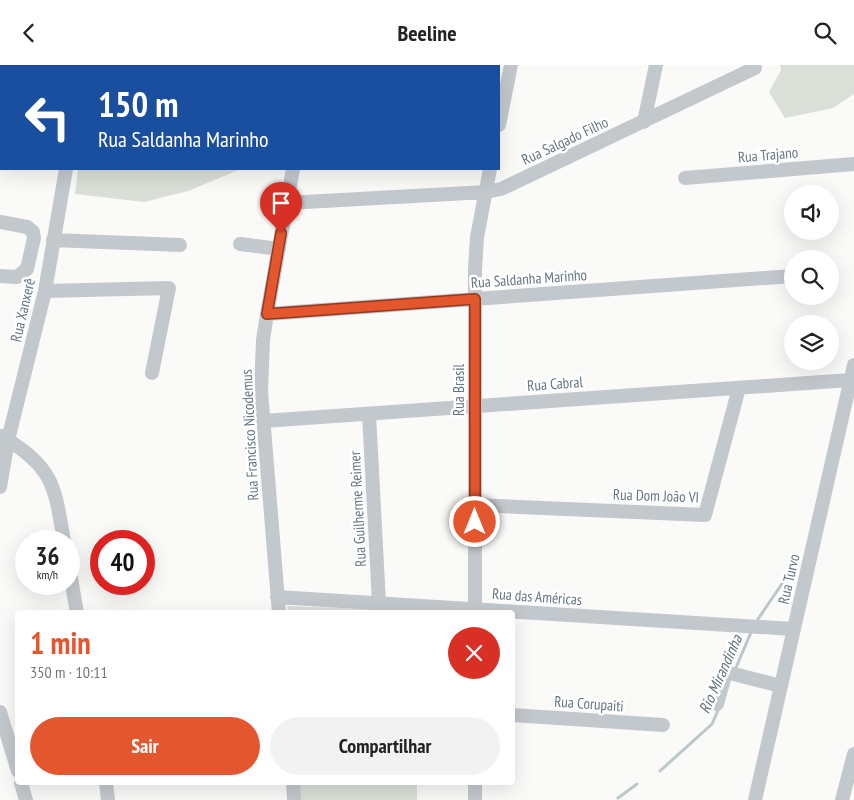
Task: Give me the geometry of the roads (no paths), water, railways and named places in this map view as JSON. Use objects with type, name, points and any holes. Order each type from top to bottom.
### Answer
[{"type":"street","points":[[500,120],[511,65]]},
{"type":"street","points":[[644,122],[656,65]]},
{"type":"street","name":"Rua Salgado Filho","points":[[287,203],[486,192],[512,185],[755,68]]},
{"type":"street","name":"Rua Trajano","points":[[685,178],[854,164]]},
{"type":"street","name":"Rua Xanxerê","points":[[0,487],[4,438],[45,291],[66,170]]},
{"type":"street","name":"Rua Francisco Nicodemus","points":[[279,610],[261,391],[267,314],[293,170]]},
{"type":"street","name":"Rua Brasil","points":[[475,610],[475,299],[477,237],[490,170]]},
{"type":"street","points":[[0,222],[27,227],[32,232],[34,238],[27,269],[17,277],[0,276]]},
{"type":"street","points":[[53,240],[180,245]]},
{"type":"street","points":[[240,244],[279,249]]},
{"type":"street","points":[[29,262],[49,265]]},
{"type":"street","name":"Rua Saldanha Marinho","points":[[267,314],[784,277]]},
{"type":"street","points":[[45,291],[169,288],[152,373]]},
{"type":"street","name":"Rua Turvo","points":[[755,800],[854,365]]},
{"type":"street","name":"Rua Cabral","points":[[263,421],[850,381]]},
{"type":"street","name":"Rua Dom João VI","points":[[475,505],[705,515],[739,388]]},
{"type":"street","name":"Rua Guilherme Reimer","points":[[369,413],[379,603]]},
{"type":"street","points":[[4,438],[36,460],[50,479],[57,499],[62,530]]},
{"type":"street","points":[[73,595],[76,610]]},
{"type":"street","name":"Rua das Américas","points":[[277,597],[463,610]]},
{"type":"street","name":"Rua das Américas","points":[[515,613],[794,629]]},
{"type":"street","points":[[717,704],[726,672],[781,686]]},
{"type":"street","points":[[0,713],[15,761]]},
{"type":"street","name":"Rua Corupaiti","points":[[515,715],[663,725]]},
{"type":"street","points":[[842,800],[854,754]]},
{"type":"street","points":[[22,785],[26,800]]},
{"type":"street","points":[[106,785],[108,800]]},
{"type":"street","points":[[293,785],[294,800]]},
{"type":"street","points":[[475,785],[475,800]]},
{"type":"waterway","name":"Rio Mirandinha","points":[[756,622],[788,575]]},
{"type":"waterway","name":"Rio Mirandinha","points":[[735,670],[752,630]]},
{"type":"waterway","name":"Rio Mirandinha","points":[[660,771],[712,724],[719,708]]},
{"type":"waterway","name":"Rio Mirandinha","points":[[618,798],[637,784]]}]
